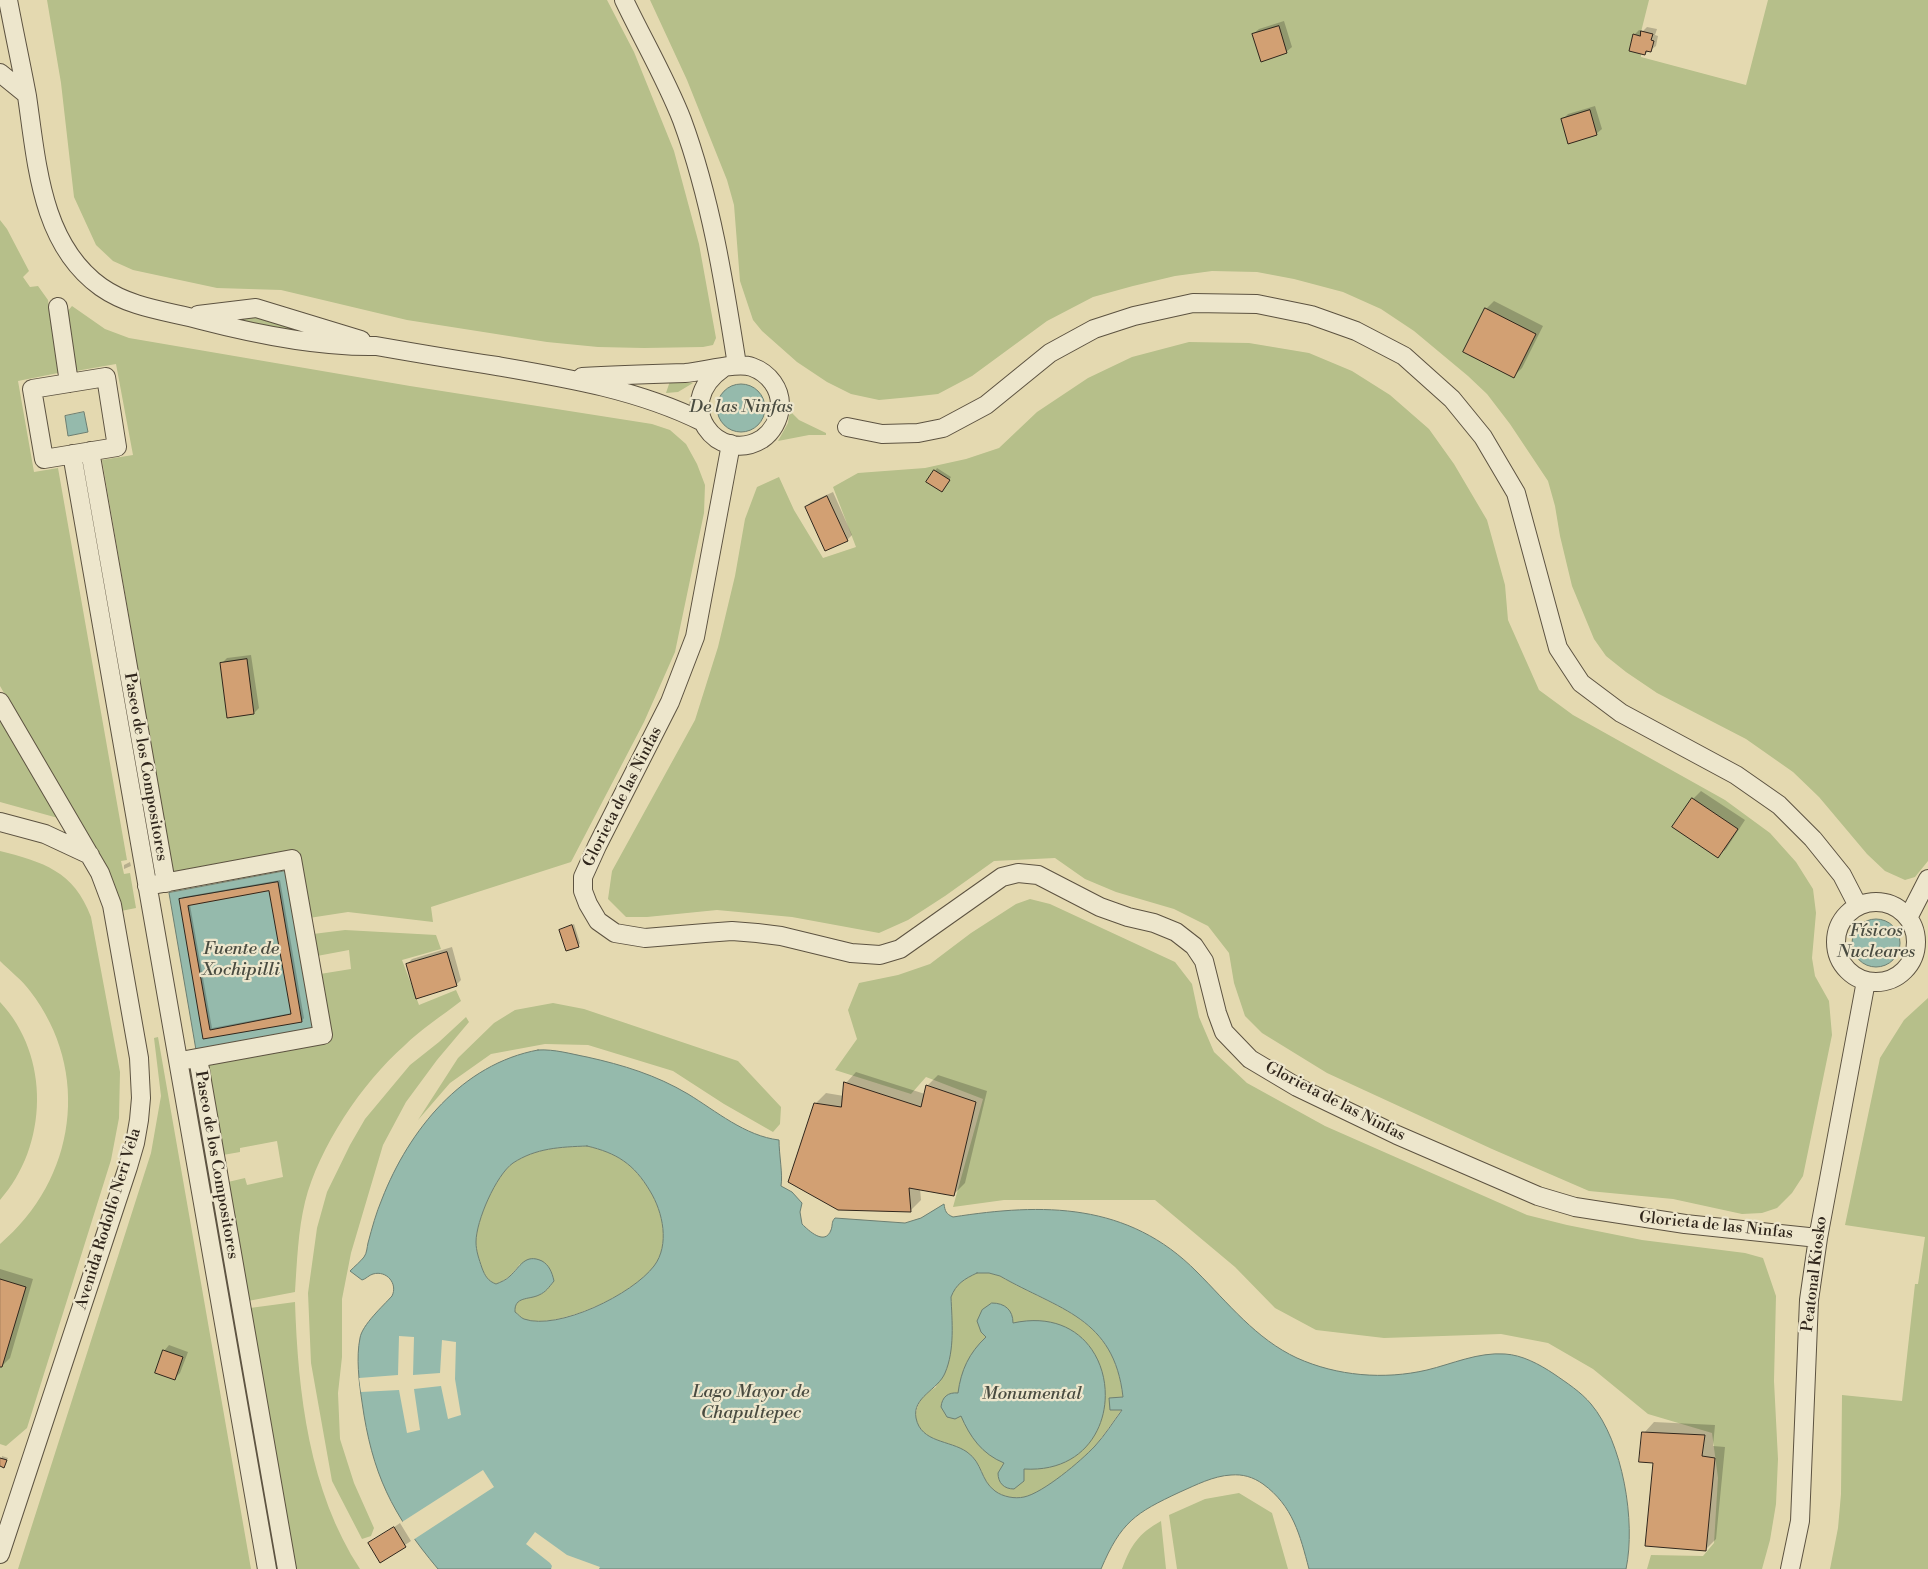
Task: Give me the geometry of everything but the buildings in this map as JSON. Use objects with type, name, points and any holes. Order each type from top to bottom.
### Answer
[{"type":"street","points":[[8,0],[6,24],[26,94],[43,194],[58,237],[76,264],[103,288],[132,304],[255,332],[348,346],[376,346],[567,377],[677,409],[703,422],[714,437],[731,444],[751,444],[762,438],[772,430],[780,407],[780,396],[775,384],[763,372],[751,366],[730,366],[686,373],[567,377]]},
{"type":"street","points":[[624,0],[681,118],[699,169],[711,216],[730,366]]},
{"type":"street","points":[[0,73],[26,94]]},
{"type":"street","points":[[847,427],[882,434],[918,433],[942,428],[986,405],[1050,354],[1094,330],[1134,316],[1193,302],[1257,304],[1311,315],[1356,331],[1404,356],[1452,399],[1483,437],[1516,493],[1558,648],[1581,682],[1621,713],[1736,775],[1779,805],[1813,839],[1842,875],[1858,906]]},
{"type":"street","points":[[58,307],[70,383]]},
{"type":"street","points":[[187,316],[256,308],[376,346]]},
{"type":"street","points":[[703,422],[700,401],[704,387],[712,376],[730,366]]},
{"type":"street","points":[[106,377],[117,447],[90,451],[44,459],[32,389],[106,377]]},
{"type":"street","name":"Glorieta de las Ninfas","points":[[731,444],[695,637],[670,702],[583,877],[584,891],[588,904],[598,921],[615,933],[645,938],[732,931],[781,936],[851,953],[880,955],[900,950],[1002,877],[1018,873],[1038,875],[1100,907],[1154,923],[1176,932],[1194,946],[1204,961],[1217,1014],[1224,1032],[1250,1059],[1297,1087],[1389,1131],[1538,1196],[1575,1207],[1685,1224],[1818,1238]]},
{"type":"street","name":"Paseo de los Compositores","points":[[90,451],[166,882],[292,860],[323,1035],[198,1058],[287,1569]]},
{"type":"street","name":"Paseo de los Compositores","points":[[72,454],[266,1569]]},
{"type":"street","name":"Avenida Rodolfo Neri Vela","points":[[0,702],[90,855],[107,889],[112,905],[139,1058],[140,1098],[139,1120],[128,1167],[0,1554]]},
{"type":"street","points":[[0,822],[45,834],[90,855]]},
{"type":"street","points":[[1908,918],[1928,879]]},
{"type":"street","points":[[148,886],[166,882]]},
{"type":"street","points":[[1874,902],[1887,904],[1898,909],[1908,918],[1922,936],[1910,963],[1902,973],[1891,980],[1866,982],[1853,976],[1843,966],[1837,954],[1836,940],[1839,927],[1846,915],[1858,906],[1874,902]]},
{"type":"street","name":"Peatonal Kiosko","points":[[1790,1569],[1800,1522],[1809,1300],[1818,1238],[1866,982]]},
{"type":"street","points":[[178,1062],[198,1058]]},
{"type":"green space","points":[[47,0],[607,0],[634,52],[674,151],[699,244],[716,338],[713,345],[703,347],[644,348],[598,347],[547,342],[407,320],[281,290],[217,288],[133,270],[113,261],[96,245],[74,197],[61,83]]},
{"type":"green space","points":[[650,0],[1649,0],[1640,36],[1633,34],[1629,51],[1641,54],[1641,57],[1746,85],[1768,0],[1928,0],[1928,861],[1915,877],[1905,880],[1885,871],[1867,854],[1819,797],[1793,772],[1746,739],[1657,693],[1606,656],[1594,639],[1572,586],[1548,481],[1510,424],[1487,394],[1414,331],[1381,309],[1343,292],[1294,279],[1257,272],[1212,271],[1175,276],[1133,286],[1093,297],[1047,321],[972,376],[938,394],[879,400],[851,394],[827,382],[797,362],[762,331],[753,320],[740,281],[734,205],[727,180],[687,80]]},
{"type":"green space","points":[[0,220],[7,229],[29,271],[23,277],[30,287],[38,286],[48,300],[58,373],[18,381],[34,472],[58,468],[127,860],[121,861],[124,874],[130,873],[136,908],[121,911],[60,789],[0,686]]},
{"type":"green space","points":[[72,306],[105,329],[129,338],[410,386],[652,424],[670,430],[686,444],[697,464],[705,485],[704,513],[675,652],[644,722],[571,862],[431,907],[433,922],[348,912],[309,918],[296,851],[173,872],[102,460],[133,455],[116,364],[76,371],[66,313]]},
{"type":"green space","points":[[253,316],[351,342],[225,320]]},
{"type":"green space","points":[[1189,342],[1249,343],[1309,353],[1352,371],[1390,395],[1429,429],[1454,464],[1487,520],[1505,585],[1508,620],[1539,690],[1573,715],[1725,800],[1770,833],[1796,862],[1813,889],[1816,913],[1812,958],[1815,976],[1829,1001],[1832,1035],[1803,1176],[1792,1193],[1777,1208],[1762,1213],[1742,1214],[1673,1199],[1589,1191],[1492,1149],[1327,1073],[1262,1033],[1245,1016],[1234,983],[1229,953],[1208,926],[1174,909],[1116,892],[1085,879],[1055,858],[994,861],[908,920],[879,933],[792,917],[717,910],[647,917],[626,917],[608,899],[612,871],[695,720],[718,647],[735,576],[745,519],[757,487],[779,477],[794,510],[823,558],[856,547],[833,487],[858,473],[925,468],[966,459],[999,448],[1037,412],[1088,378],[1132,357]]},
{"type":"green space","points":[[670,381],[693,383],[678,392],[666,393]]},
{"type":"green space","points":[[792,413],[799,420],[826,433],[826,435],[809,435],[778,441],[788,423],[789,415]]},
{"type":"green space","points":[[0,716],[57,813],[58,818],[0,802]]},
{"type":"green space","points":[[0,851],[30,859],[55,871],[76,889],[84,901],[91,917],[120,1072],[119,1118],[111,1160],[27,1428],[6,1446],[0,1444],[0,1244],[26,1218],[45,1189],[59,1157],[67,1124],[68,1089],[62,1055],[50,1022],[27,987],[0,961]]},
{"type":"green space","points":[[1030,899],[1050,904],[1175,962],[1192,984],[1199,1017],[1214,1052],[1247,1083],[1325,1126],[1527,1215],[1642,1240],[1745,1253],[1763,1258],[1776,1296],[1774,1381],[1778,1459],[1776,1504],[1770,1540],[1762,1569],[1647,1569],[1651,1555],[1703,1556],[1714,1543],[1718,1478],[1712,1433],[1648,1414],[1593,1369],[1548,1343],[1501,1334],[1384,1338],[1316,1330],[1275,1308],[1235,1267],[1155,1200],[1004,1200],[953,1207],[983,1099],[926,1077],[911,1094],[835,1070],[857,1039],[848,1010],[859,983],[898,975],[930,964],[971,933],[1016,904]]},
{"type":"green space","points":[[345,930],[436,935],[441,949],[402,960],[419,1005],[456,990],[461,1001],[417,1034],[388,1061],[358,1097],[331,1138],[320,1160],[305,1202],[299,1235],[295,1292],[248,1301],[228,1182],[245,1178],[247,1185],[283,1177],[277,1141],[240,1148],[240,1152],[223,1155],[207,1064],[330,1042],[320,974],[351,969],[349,950],[317,956],[313,934]]},
{"type":"green space","points":[[1928,998],[1928,1569],[1830,1569],[1838,1528],[1841,1494],[1842,1395],[1902,1401],[1915,1284],[1918,1284],[1925,1237],[1845,1225],[1880,1058],[1904,1020]]},
{"type":"green space","points":[[0,1002],[17,1024],[28,1048],[35,1074],[37,1101],[35,1128],[27,1154],[16,1178],[0,1200]]},
{"type":"green space","points":[[553,1003],[584,1009],[738,1061],[781,1107],[780,1124],[773,1132],[724,1104],[673,1071],[588,1045],[545,1044],[491,1054],[450,1083],[418,1120],[458,1058],[494,1023],[515,1010]]},
{"type":"green space","points":[[466,1017],[469,1022],[437,1060],[406,1102],[383,1145],[351,1253],[342,1299],[342,1357],[338,1393],[340,1439],[354,1483],[374,1528],[371,1536],[362,1539],[332,1481],[311,1363],[308,1293],[317,1228],[327,1192],[365,1119],[410,1065]]},
{"type":"green space","points":[[158,1037],[251,1569],[18,1569],[151,1153],[161,1096],[154,1038]]},
{"type":"green space","points":[[587,1146],[607,1152],[624,1161],[638,1174],[650,1191],[655,1199],[663,1228],[662,1248],[659,1258],[644,1277],[630,1288],[594,1307],[556,1319],[538,1321],[524,1319],[515,1312],[517,1303],[523,1299],[541,1294],[554,1280],[520,1264],[510,1276],[500,1282],[496,1284],[489,1280],[482,1268],[476,1245],[479,1222],[483,1211],[500,1177],[513,1163],[539,1151]]},
{"type":"green space","name":"Monumental","points":[[977,1273],[989,1273],[1000,1276],[1081,1320],[1096,1333],[1108,1349],[1118,1370],[1123,1397],[1109,1399],[1122,1409],[1102,1437],[1089,1452],[1063,1475],[1043,1489],[1025,1497],[1010,1497],[996,1492],[987,1483],[973,1457],[961,1449],[926,1434],[919,1429],[916,1421],[917,1407],[921,1400],[936,1387],[952,1329],[951,1297],[954,1289],[963,1279]]},
{"type":"green space","points":[[295,1302],[303,1406],[318,1474],[329,1507],[343,1539],[360,1569],[295,1569],[250,1308]]},
{"type":"green space","points":[[1239,1493],[1272,1513],[1288,1569],[1177,1569],[1169,1515],[1205,1499]]},
{"type":"green space","points":[[1161,1521],[1166,1569],[1122,1569],[1136,1541],[1146,1531]]},
{"type":"water","name":"De las Ninfas","points":[[736,384],[746,384],[758,391],[765,403],[765,413],[758,425],[746,432],[736,432],[728,428],[721,421],[717,413],[717,403],[721,395],[728,388]]},
{"type":"water","points":[[84,412],[88,432],[68,436],[65,416]]},
{"type":"water","name":"Fuente de Xochipilli","points":[[286,871],[313,1029],[196,1050],[169,893]]},
{"type":"water","name":"Físicos Nucleares","points":[[1876,919],[1885,921],[1893,926],[1898,934],[1900,943],[1898,952],[1893,960],[1885,965],[1876,967],[1867,965],[1859,960],[1854,952],[1852,943],[1854,934],[1859,926],[1867,921]]},
{"type":"water","name":"Lago Mayor de Chapultepec","points":[[538,1050],[551,1050],[626,1067],[676,1087],[731,1122],[754,1134],[779,1140],[781,1186],[792,1192],[802,1203],[800,1212],[802,1224],[817,1236],[825,1237],[828,1235],[835,1218],[905,1223],[921,1218],[944,1204],[946,1212],[953,1217],[1019,1210],[1052,1210],[1083,1213],[1113,1220],[1142,1232],[1170,1249],[1197,1272],[1231,1308],[1268,1341],[1297,1358],[1312,1364],[1344,1372],[1394,1375],[1427,1370],[1485,1355],[1505,1354],[1518,1356],[1530,1361],[1554,1374],[1583,1396],[1602,1420],[1611,1439],[1619,1461],[1628,1506],[1629,1550],[1626,1569],[1309,1569],[1294,1522],[1282,1502],[1263,1484],[1248,1476],[1235,1475],[1218,1477],[1198,1484],[1151,1506],[1141,1513],[1131,1521],[1115,1540],[1101,1569],[438,1569],[408,1530],[386,1492],[378,1472],[366,1428],[359,1378],[360,1338],[365,1327],[392,1296],[394,1287],[390,1279],[383,1274],[373,1274],[362,1280],[350,1271],[365,1255],[378,1210],[393,1173],[423,1125],[462,1085],[485,1069],[511,1058]],"holes":[[[587,1146],[607,1152],[624,1161],[638,1174],[650,1191],[655,1199],[663,1228],[662,1248],[659,1258],[644,1277],[630,1288],[594,1308],[556,1320],[538,1321],[524,1319],[515,1312],[517,1303],[544,1292],[554,1281],[552,1275],[542,1261],[531,1259],[523,1262],[502,1282],[496,1284],[489,1280],[482,1268],[476,1245],[479,1222],[483,1211],[500,1177],[513,1163],[539,1151]],[[977,1273],[989,1273],[1000,1276],[1080,1319],[1096,1333],[1108,1349],[1118,1370],[1123,1397],[1109,1398],[1110,1410],[1122,1410],[1106,1433],[1089,1452],[1061,1476],[1024,1497],[1009,1497],[995,1491],[990,1487],[972,1456],[960,1448],[930,1437],[919,1426],[916,1418],[918,1404],[942,1379],[948,1364],[952,1335],[951,1297],[961,1282]]]},
{"type":"water","name":"Monumental","points":[[992,1303],[1001,1304],[1007,1308],[1012,1314],[1013,1323],[1051,1322],[1080,1336],[1098,1360],[1105,1389],[1102,1419],[1087,1446],[1061,1464],[1024,1469],[1024,1481],[1014,1489],[1005,1487],[999,1480],[998,1473],[1004,1463],[983,1450],[968,1431],[961,1416],[955,1419],[947,1417],[941,1407],[946,1396],[951,1393],[958,1393],[961,1377],[967,1362],[986,1337],[981,1332],[977,1321],[982,1310]]},
{"type":"pier","points":[[399,1336],[414,1337],[413,1375],[440,1373],[442,1340],[456,1342],[455,1379],[461,1415],[448,1419],[441,1386],[414,1389],[420,1430],[407,1433],[399,1390],[361,1392],[359,1378],[398,1375]]},
{"type":"pier","points":[[483,1470],[494,1487],[413,1540],[402,1522]]},
{"type":"pier","points":[[535,1532],[567,1555],[600,1567],[599,1569],[551,1569],[550,1563],[526,1544]]}]
